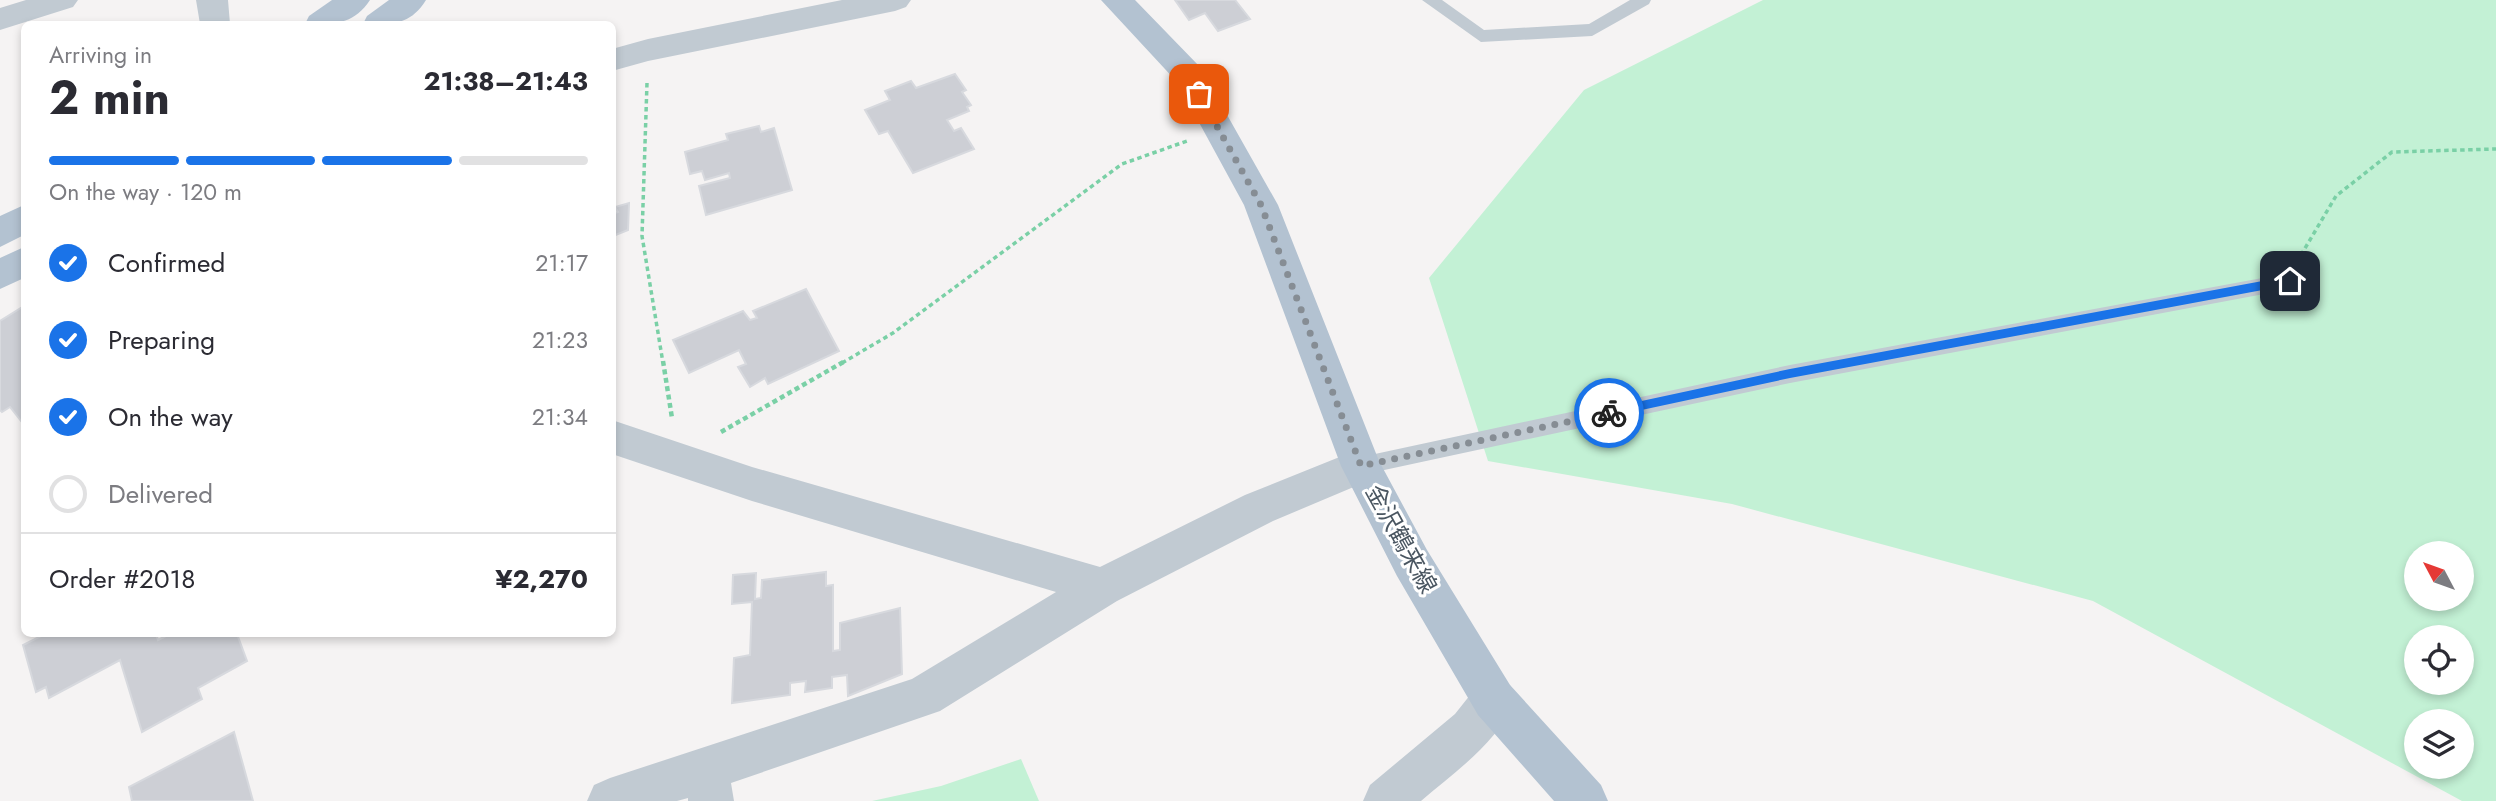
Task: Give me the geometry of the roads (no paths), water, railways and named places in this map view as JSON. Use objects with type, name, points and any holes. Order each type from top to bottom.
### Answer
[{"type":"main road","points":[[324,21],[354,0]]},
{"type":"main road","points":[[382,21],[410,0]]},
{"type":"main road","name":"金沢鶴来線","points":[[1117,0],[1189,75],[1261,205],[1361,466],[1412,563],[1494,700],[1585,801]]},
{"type":"main road","points":[[0,233],[21,220]]},
{"type":"main road","points":[[0,275],[21,263]]},
{"type":"street","points":[[0,19],[62,0]]},
{"type":"street","points":[[212,0],[215,21]]},
{"type":"street","points":[[616,59],[895,0]]},
{"type":"street","points":[[616,437],[752,484],[1102,587]]},
{"type":"street","points":[[610,801],[709,784],[924,696],[1102,587],[1259,508],[1361,466]]},
{"type":"street","points":[[1386,801],[1471,729],[1494,700]]},
{"type":"lane","points":[[1430,0],[1481,36],[1592,30],[1643,0]]},
{"type":"lane","points":[[1361,466],[1790,374],[2290,281]]}]
